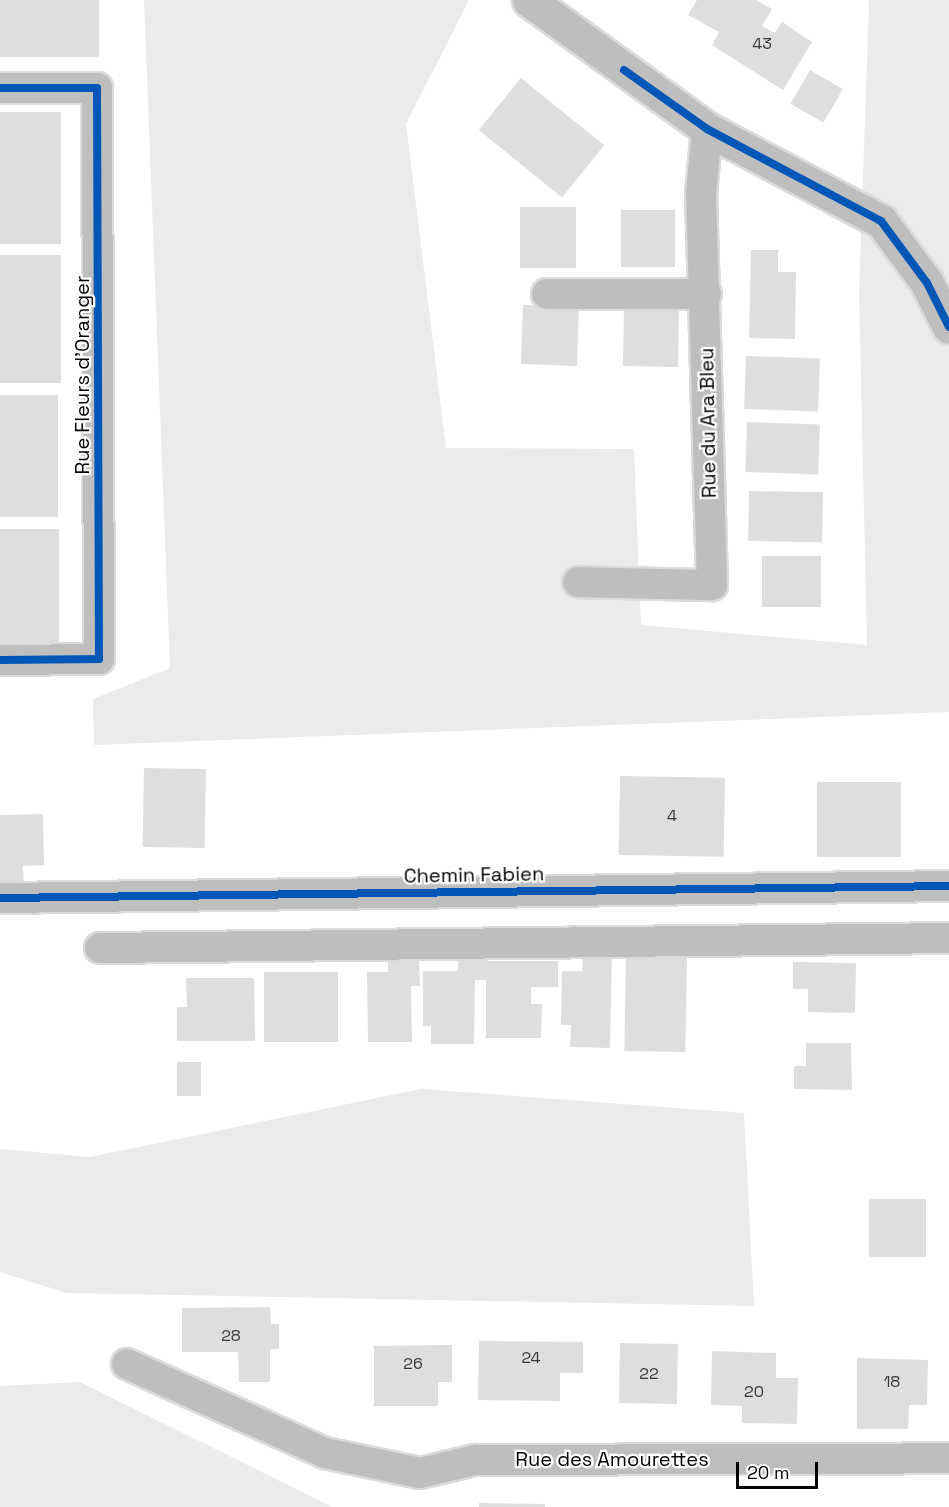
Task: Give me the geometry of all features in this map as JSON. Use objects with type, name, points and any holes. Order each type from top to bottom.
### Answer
[{"type":"main road","points":[[536,1],[707,129],[882,221],[927,283],[949,327]]},
{"type":"street","name":"Rue Fleurs d'Oranger","points":[[0,88],[97,88],[99,659],[0,660]]},
{"type":"street","name":"Rue du Ara Bleu","points":[[578,582],[712,585],[706,294],[701,194],[707,129]]},
{"type":"street","points":[[547,294],[706,294]]},
{"type":"street","name":"Chemin Fabien","points":[[0,898],[949,886]]},
{"type":"street","points":[[100,948],[949,938]]},
{"type":"street","name":"Rue des Amourettes","points":[[127,1364],[324,1453],[420,1473],[475,1460],[949,1458]]},
{"type":"shaded area","points":[[144,0],[469,0],[406,124],[446,448],[634,449],[641,625],[867,645],[859,295],[869,0],[949,0],[949,712],[94,745],[93,699],[170,668]]},
{"type":"shaded area","points":[[421,1089],[744,1113],[754,1306],[67,1293],[0,1272],[0,1149],[90,1157]]},
{"type":"shaded area","points":[[80,1382],[332,1507],[0,1507],[0,1386]]},
{"type":"building","points":[[0,0],[99,0],[99,57],[0,57]]},
{"type":"building","points":[[697,0],[756,0],[772,9],[762,26],[775,33],[782,22],[812,42],[783,90],[712,45],[719,32],[688,15]]},
{"type":"building","points":[[810,70],[843,89],[823,123],[790,104]]},
{"type":"building","points":[[521,78],[604,145],[562,197],[479,130]]},
{"type":"building","points":[[0,112],[61,112],[61,244],[0,244]]},
{"type":"building","points":[[520,207],[576,207],[576,268],[520,268]]},
{"type":"building","points":[[621,210],[675,210],[675,267],[621,267]]},
{"type":"building","points":[[751,250],[778,250],[778,272],[796,272],[795,339],[749,338]]},
{"type":"building","points":[[0,255],[61,255],[61,383],[0,383]]},
{"type":"building","points":[[523,305],[579,307],[577,366],[521,364]]},
{"type":"building","points":[[624,307],[679,308],[678,367],[623,366]]},
{"type":"building","points":[[746,356],[820,359],[818,412],[744,409]]},
{"type":"building","points":[[0,395],[58,395],[58,517],[0,517]]},
{"type":"building","points":[[747,422],[820,425],[818,475],[745,472]]},
{"type":"building","points":[[749,491],[823,492],[822,542],[748,541]]},
{"type":"building","points":[[0,529],[59,529],[59,648],[0,648]]},
{"type":"building","points":[[762,556],[821,556],[821,607],[762,607]]},
{"type":"building","points":[[144,768],[206,769],[205,848],[143,847]]},
{"type":"building","points":[[620,776],[725,778],[724,857],[619,855]]},
{"type":"building","points":[[817,782],[901,782],[901,857],[817,857]]},
{"type":"building","points":[[43,814],[44,865],[23,866],[24,885],[0,886],[0,815]]},
{"type":"building","points":[[458,952],[489,952],[488,961],[558,961],[558,987],[531,987],[531,1004],[542,1004],[541,1038],[486,1038],[486,980],[475,980],[474,1044],[431,1044],[431,1026],[423,1026],[423,971],[458,971]]},
{"type":"building","points":[[583,953],[612,953],[610,1048],[570,1047],[571,1025],[561,1025],[562,971],[582,971]]},
{"type":"building","points":[[388,957],[419,957],[420,986],[411,986],[412,1042],[368,1042],[367,972],[388,972]]},
{"type":"building","points":[[626,957],[687,958],[685,1052],[624,1051]]},
{"type":"building","points":[[793,962],[856,963],[855,1013],[808,1012],[808,989],[793,989]]},
{"type":"building","points":[[264,972],[338,972],[338,1042],[264,1042]]},
{"type":"building","points":[[186,978],[254,978],[255,1041],[177,1041],[177,1007],[187,1007]]},
{"type":"building","points":[[806,1043],[851,1043],[852,1090],[794,1089],[794,1066],[806,1066]]},
{"type":"building","points":[[177,1062],[201,1062],[201,1096],[177,1096]]},
{"type":"building","points":[[869,1199],[926,1199],[926,1257],[869,1257]]},
{"type":"building","points":[[270,1307],[271,1324],[279,1324],[279,1349],[270,1349],[270,1382],[239,1382],[238,1352],[182,1352],[182,1308]]},
{"type":"building","points":[[479,1341],[583,1342],[583,1373],[560,1373],[560,1401],[478,1400]]},
{"type":"building","points":[[620,1343],[678,1344],[677,1404],[619,1403]]},
{"type":"building","points":[[452,1345],[452,1382],[438,1382],[438,1406],[374,1406],[374,1346]]},
{"type":"building","points":[[712,1351],[776,1353],[776,1378],[798,1378],[797,1424],[742,1423],[742,1406],[711,1405]]},
{"type":"building","points":[[857,1358],[928,1360],[927,1405],[909,1405],[908,1429],[857,1429]]},
{"type":"building","points":[[479,1503],[545,1504],[545,1507],[479,1507]]},
{"type":"cycle path","points":[[624,70],[707,129],[881,221],[927,283],[949,327]]},
{"type":"cycle path","points":[[0,88],[97,88],[99,659],[0,660]]},
{"type":"cycle path","points":[[0,898],[949,886]]}]
